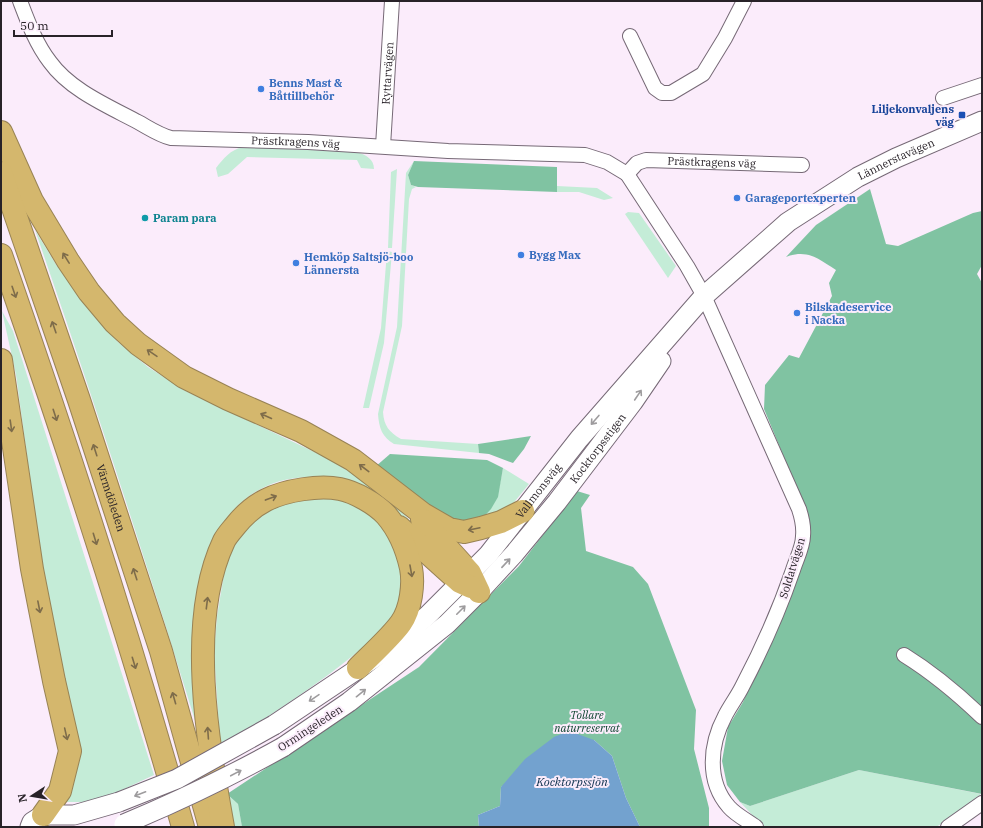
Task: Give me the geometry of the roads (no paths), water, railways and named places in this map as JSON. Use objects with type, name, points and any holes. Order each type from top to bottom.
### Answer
[{"type":"highway","points":[[1,132],[32,201],[68,261],[89,292],[115,323],[138,344],[184,377],[301,432],[353,460],[392,488],[423,514],[449,529],[464,532],[501,522],[524,511]]},
{"type":"highway","name":"Värmdöleden","points":[[1,173],[79,400],[161,652],[210,827]]},
{"type":"highway","points":[[1,255],[31,341],[92,528],[183,827]]},
{"type":"highway","points":[[1,360],[32,569],[54,681],[70,751],[60,791],[36,821]]},
{"type":"highway","points":[[392,488],[470,582]]},
{"type":"highway","points":[[223,827],[209,745],[204,659],[204,621],[208,590],[215,562],[225,539],[245,514],[266,499],[301,489],[341,489],[363,499],[385,514],[470,582]]},
{"type":"highway","points":[[358,668],[402,622],[409,601],[412,578],[408,552],[395,527],[385,514]]},
{"type":"main road","name":"Lännerstavägen","points":[[704,296],[788,222],[858,177],[896,158],[982,121]]},
{"type":"main road","name":"Vallmonsväg","points":[[358,668],[392,646],[470,582],[579,439],[704,296]]},
{"type":"main road","name":"Kocktorpsstigen","points":[[470,582],[514,554],[558,502],[633,402],[704,296]]},
{"type":"main road","name":"Ormingeleden","points":[[121,826],[191,796],[239,772],[283,747],[349,702],[447,624],[470,582]]},
{"type":"main road","name":"Ormingeleden","points":[[36,821],[74,815],[119,802],[177,780],[274,725],[358,668]]},
{"type":"street","name":"Prästkragens väg","points":[[20,1],[41,49],[60,72],[76,86],[158,134],[171,138],[192,140],[383,146],[448,151],[585,155],[607,162],[627,174],[683,260],[704,296]]},
{"type":"street","name":"Ryttarvägen","points":[[383,146],[392,1]]},
{"type":"street","points":[[630,36],[655,88],[662,93],[671,93],[703,74],[725,38],[744,1]]},
{"type":"street","points":[[943,98],[982,86]]},
{"type":"street","name":"Prästkragens väg","points":[[627,174],[637,163],[646,160],[802,165]]},
{"type":"street","name":"Soldatvägen","points":[[704,296],[799,509],[803,524],[804,537],[781,603],[759,655],[736,699],[725,715],[716,735],[712,752],[714,775],[718,788],[729,807],[756,827]]},
{"type":"street","points":[[904,655],[934,674],[958,693],[982,717]]},
{"type":"street","points":[[948,827],[982,804]]},
{"type":"water","name":"Kocktorpssjön","points":[[569,731],[594,740],[612,756],[626,798],[640,827],[479,827],[478,815],[500,806],[501,787],[525,759],[554,737]]},
{"type":"place","name":"Benns Mast & Båttillbehör","points":[[261,89]]},
{"type":"place","name":"Liljekonvaljens väg","points":[[962,115]]},
{"type":"place","name":"Garageportexperten","points":[[737,198]]},
{"type":"place","name":"Param para","points":[[145,218]]},
{"type":"place","name":"Bygg Max","points":[[521,255]]},
{"type":"place","name":"Hemköp Saltsjö-boo Lännersta","points":[[296,263]]},
{"type":"place","name":"Bilskadeservice i Nacka","points":[[797,313]]},
{"type":"park label","name":"Tollare naturreservat","points":[[587,721]]}]
